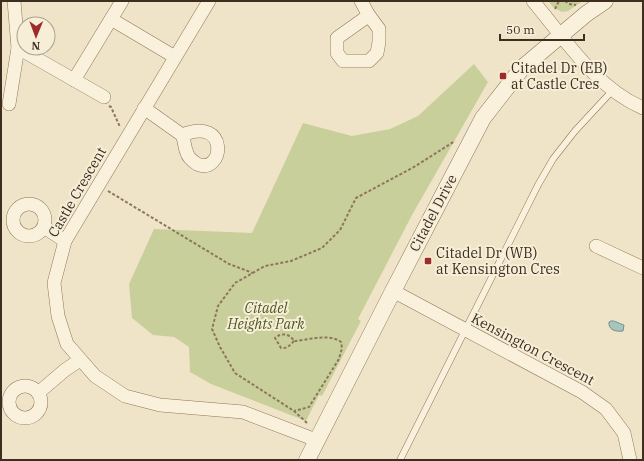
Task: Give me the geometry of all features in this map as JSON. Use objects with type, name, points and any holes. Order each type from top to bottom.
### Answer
[{"type":"street","points":[[14,1],[16,24]]},
{"type":"street","points":[[74,80],[122,1]]},
{"type":"street","name":"Castle Crescent","points":[[209,1],[65,241],[54,283],[57,310],[67,344],[95,376],[125,396],[160,406],[243,412],[316,440]]},
{"type":"street","points":[[361,1],[368,14]]},
{"type":"street","points":[[533,1],[561,36],[598,77],[622,98],[643,108]]},
{"type":"street","name":"Citadel Drive","points":[[307,460],[392,291],[484,118],[522,68],[586,14],[605,1]]},
{"type":"street","points":[[111,19],[175,57]]},
{"type":"street","points":[[9,104],[17,56]]},
{"type":"street","points":[[32,56],[74,80],[107,102]]},
{"type":"street","points":[[144,108],[182,135]]},
{"type":"street","points":[[44,226],[65,241]]},
{"type":"street","points":[[596,246],[643,268]]},
{"type":"street","name":"Kensington Crescent","points":[[392,291],[582,392],[606,409],[624,433],[630,460]]},
{"type":"street","points":[[38,392],[80,360]]},
{"type":"lane","points":[[400,460],[538,185],[553,159],[575,131],[612,90]]},
{"type":"path","points":[[555,9],[559,1]]},
{"type":"path","points":[[565,1],[569,4],[579,5]]},
{"type":"path","points":[[107,102],[121,129]]},
{"type":"path","points":[[308,424],[294,411],[235,373],[220,347],[212,329],[218,306],[235,283],[265,266],[292,261],[322,248],[340,230],[356,198],[414,167],[459,138]]},
{"type":"path","points":[[98,185],[229,264],[253,273]]},
{"type":"path","points":[[294,341],[291,336],[286,334],[275,338],[281,348],[289,346],[294,341],[321,338],[336,339],[341,342],[342,348],[339,359],[309,407],[294,411]]},
{"type":"green space","points":[[548,1],[583,1],[568,11],[562,12],[553,7]]},
{"type":"green space","name":"Citadel Heights Park","points":[[474,64],[488,82],[412,215],[358,319],[361,321],[322,396],[319,395],[306,421],[211,384],[190,372],[189,347],[174,337],[153,335],[132,318],[129,284],[154,229],[252,233],[303,123],[352,136],[390,129],[418,116]]},
{"type":"water","points":[[612,321],[624,325],[623,331],[615,331],[611,329],[609,322]]},
{"type":"place","name":"Citadel Dr (EB) at Castle Cres","points":[[503,76]]},
{"type":"place","name":"Citadel Dr (WB) at Kensington Cres","points":[[428,261]]}]
